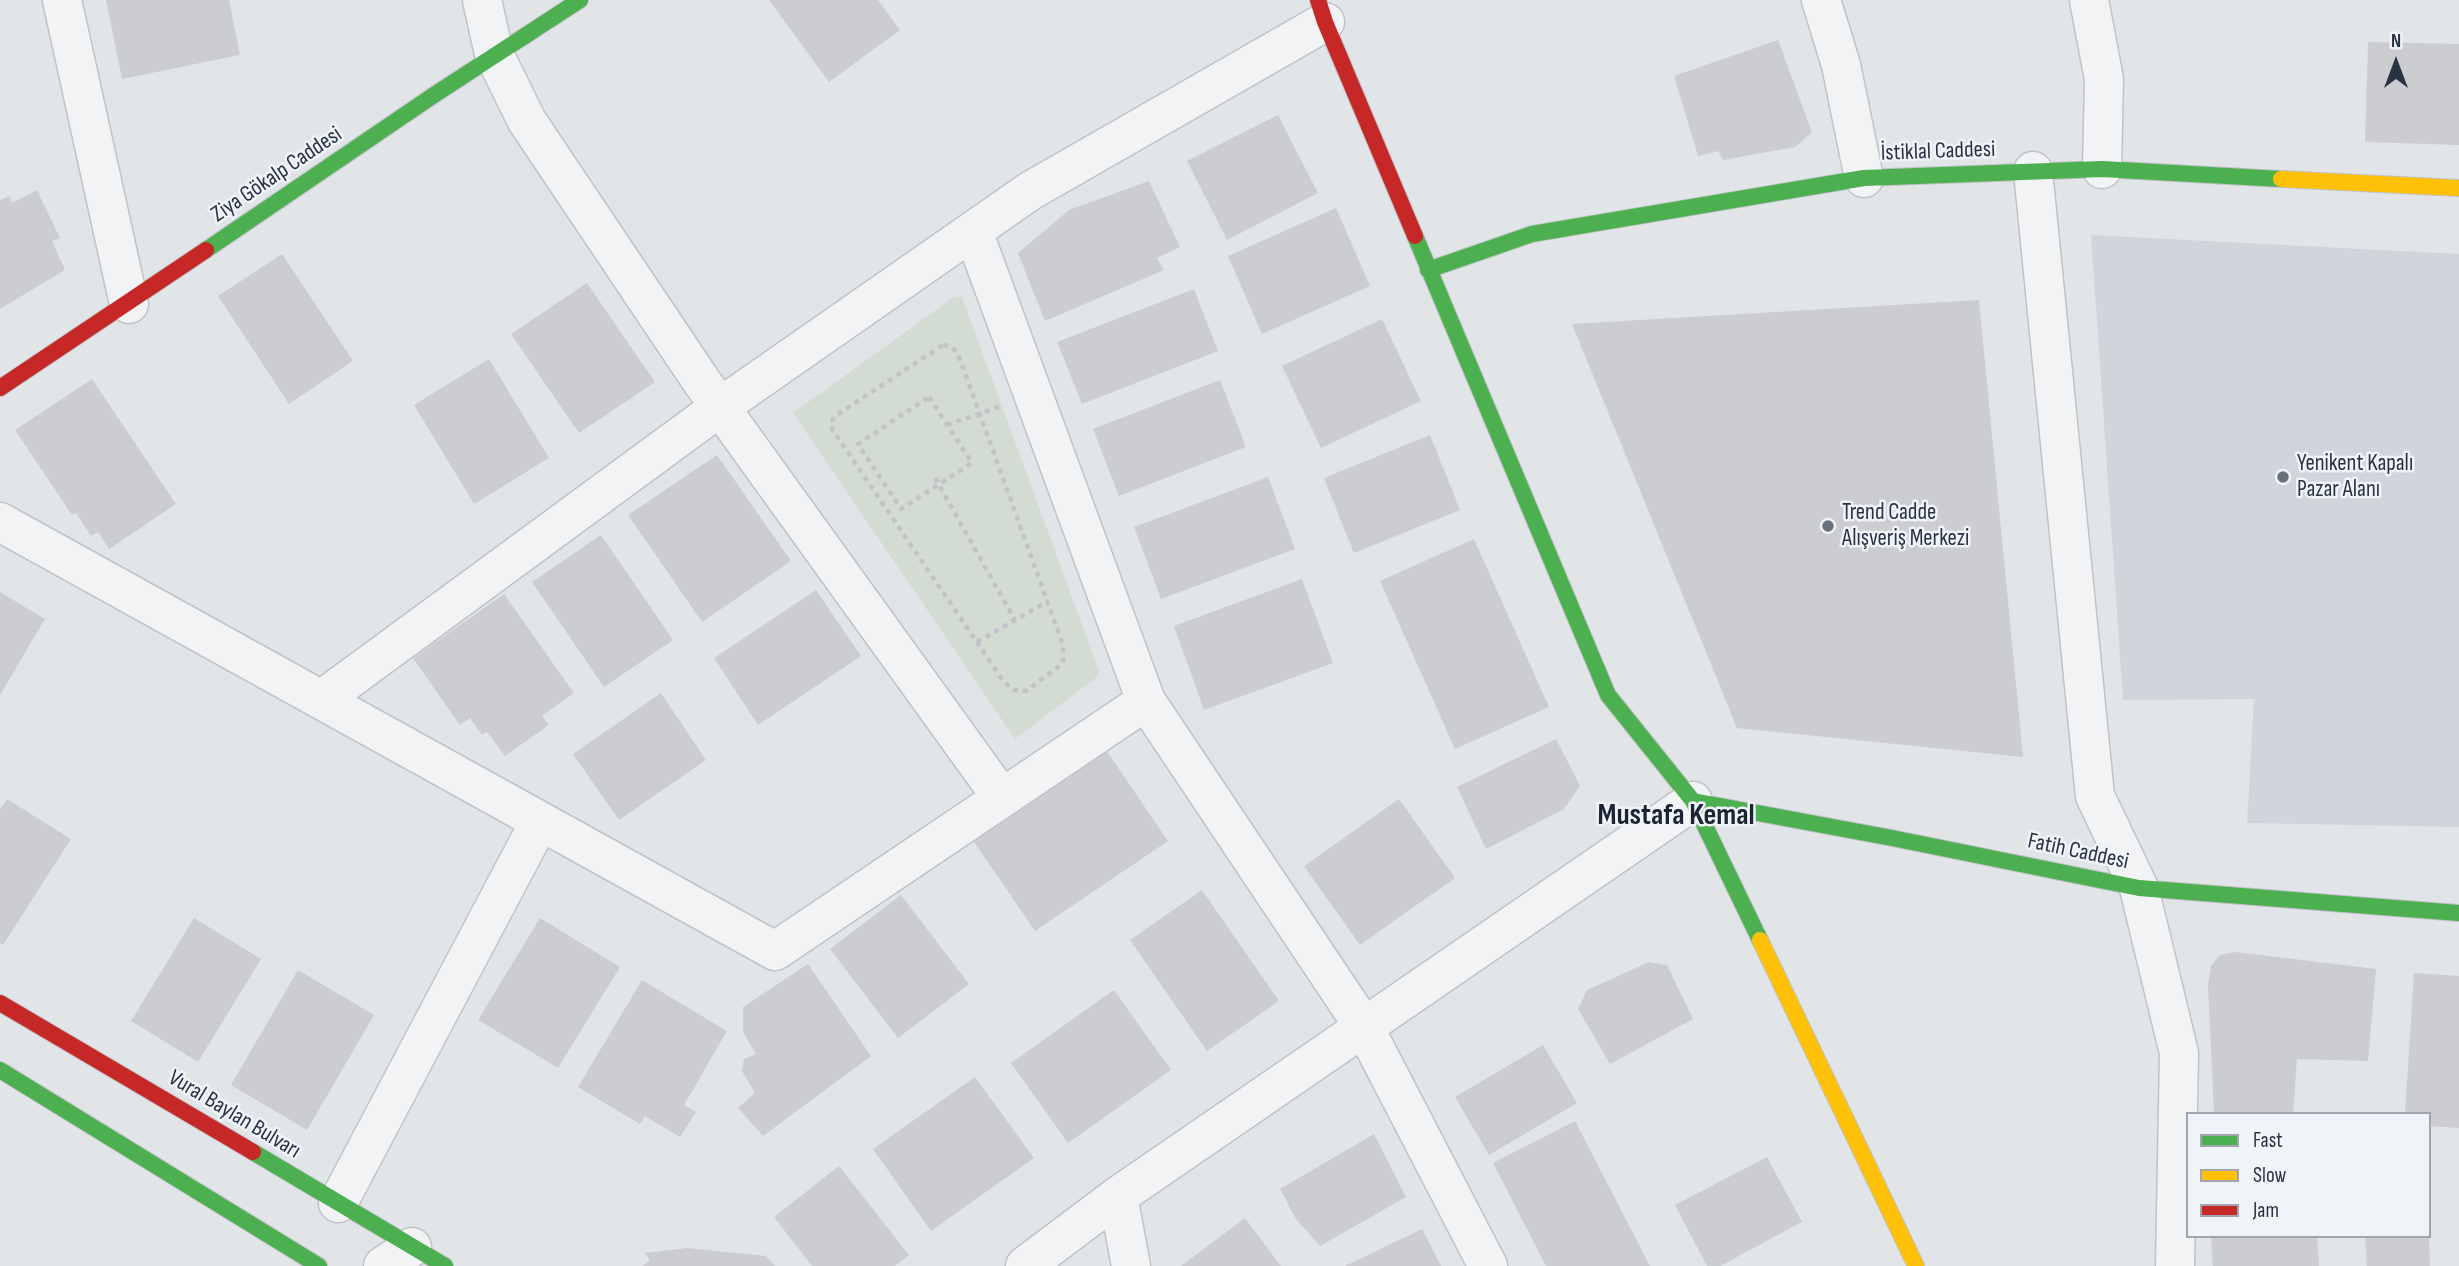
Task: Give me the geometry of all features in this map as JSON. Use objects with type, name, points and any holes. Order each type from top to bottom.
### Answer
[{"type":"street","points":[[62,0],[129,304]]},
{"type":"street","points":[[482,0],[494,54],[527,121],[720,407],[1002,798]]},
{"type":"street","name":"Ziya Gökalp Caddesi","points":[[0,388],[129,304],[494,54],[580,0]]},
{"type":"street","points":[[1821,0],[1841,65],[1864,178]]},
{"type":"street","points":[[2089,0],[2104,79],[2102,169]]},
{"type":"street","points":[[321,700],[720,407],[1030,191],[1322,11],[1428,270],[1608,695],[1693,801],[1916,1266]]},
{"type":"street","name":"İstiklal Caddesi","points":[[1428,270],[1532,234],[1864,178],[2102,169],[2459,188]]},
{"type":"street","points":[[2033,171],[2095,796],[2139,888],[2179,1053],[2175,1266]]},
{"type":"street","points":[[973,231],[1146,701],[1364,1027],[1488,1266]]},
{"type":"street","points":[[0,522],[775,951],[1146,701]]},
{"type":"street","points":[[1026,1266],[1118,1196],[1693,801]]},
{"type":"street","name":"Fatih Caddesi","points":[[1693,801],[2139,888],[2459,913]]},
{"type":"street","points":[[338,1203],[540,821]]},
{"type":"street","name":"Vural Baylan Bulvarı","points":[[0,1003],[338,1203],[398,1256],[445,1266]]},
{"type":"street","points":[[0,1070],[319,1266]]},
{"type":"street","points":[[1118,1196],[1131,1266]]},
{"type":"path","points":[[943,345],[956,350],[979,413],[1063,645],[1063,663],[1026,691],[1014,690],[1004,681],[832,429],[835,416],[943,345]]},
{"type":"path","points":[[947,425],[1034,395]]},
{"type":"path","points":[[929,397],[947,425],[972,463],[901,509],[858,444],[929,397]]},
{"type":"path","points":[[935,478],[1015,620]]},
{"type":"path","points":[[977,642],[1048,601]]},
{"type":"shaded area","name":"Yenikent Kapalı Pazar Alanı","points":[[2091,235],[2459,254],[2459,827],[2247,823],[2254,699],[2123,700]]},
{"type":"shaded area","points":[[954,297],[962,297],[1099,671],[1097,677],[1015,739],[793,413]]},
{"type":"building","points":[[106,0],[229,0],[240,55],[122,79]]},
{"type":"building","points":[[769,0],[878,0],[900,30],[829,82]]},
{"type":"building","points":[[1778,40],[1812,132],[1795,147],[1723,160],[1718,151],[1698,156],[1674,76]]},
{"type":"building","points":[[2368,42],[2459,44],[2459,145],[2365,142]]},
{"type":"building","points":[[1278,115],[1318,193],[1227,240],[1187,161]]},
{"type":"building","points":[[1149,181],[1180,247],[1157,258],[1164,270],[1045,321],[1018,253],[1069,210]]},
{"type":"building","points":[[37,190],[60,238],[52,241],[65,270],[0,309],[0,200],[9,196],[12,203]]},
{"type":"building","points":[[1336,208],[1370,286],[1262,334],[1228,256]]},
{"type":"building","points":[[282,254],[353,361],[289,404],[218,296]]},
{"type":"building","points":[[587,283],[655,382],[579,433],[511,334]]},
{"type":"building","points":[[1194,289],[1218,351],[1082,404],[1057,342]]},
{"type":"building","name":"Trend Cadde Alışveriş Merkezi","points":[[1979,300],[2023,757],[1737,728],[1572,324]]},
{"type":"building","points":[[1382,319],[1421,401],[1321,448],[1282,366]]},
{"type":"building","points":[[489,359],[549,458],[474,504],[414,405]]},
{"type":"building","points":[[92,379],[176,504],[109,549],[98,532],[91,536],[76,513],[72,515],[15,430]]},
{"type":"building","points":[[1220,380],[1246,447],[1119,496],[1093,429]]},
{"type":"building","points":[[1430,435],[1460,510],[1354,553],[1324,478]]},
{"type":"building","points":[[717,455],[791,561],[702,622],[628,515]]},
{"type":"building","points":[[1268,477],[1295,549],[1161,599],[1134,527]]},
{"type":"building","points":[[601,535],[673,640],[604,687],[532,582]]},
{"type":"building","points":[[1474,539],[1549,707],[1455,749],[1380,581]]},
{"type":"building","points":[[1302,579],[1333,663],[1204,710],[1174,626]]},
{"type":"building","points":[[816,590],[861,656],[758,725],[714,658]]},
{"type":"building","points":[[0,592],[45,619],[0,695]]},
{"type":"building","points":[[504,594],[574,693],[542,716],[549,725],[505,756],[487,732],[482,735],[470,718],[460,725],[413,658]]},
{"type":"building","points":[[661,693],[706,760],[619,820],[573,754]]},
{"type":"building","points":[[1556,739],[1580,786],[1564,809],[1486,849],[1457,787]]},
{"type":"building","points":[[1104,747],[1168,841],[1035,931],[970,836]]},
{"type":"building","points":[[7,799],[71,839],[3,945],[0,943],[0,809]]},
{"type":"building","points":[[1399,799],[1455,878],[1360,945],[1304,866]]},
{"type":"building","points":[[1202,890],[1279,1001],[1207,1051],[1130,940]]},
{"type":"building","points":[[901,895],[969,984],[898,1038],[830,949]]},
{"type":"building","points":[[194,918],[261,959],[198,1062],[131,1021]]},
{"type":"building","points":[[540,918],[620,967],[558,1068],[478,1020]]},
{"type":"building","points":[[2236,952],[2376,969],[2368,1061],[2297,1059],[2293,1112],[2214,1112],[2208,985],[2211,966],[2220,955]]},
{"type":"building","points":[[1649,962],[1667,965],[1693,1019],[1610,1064],[1578,1009],[1587,990]]},
{"type":"building","points":[[808,964],[871,1056],[763,1136],[738,1108],[755,1093],[742,1071],[744,1059],[756,1054],[743,1032],[743,1007]]},
{"type":"building","points":[[298,970],[374,1015],[307,1130],[231,1085]]},
{"type":"building","points":[[2414,973],[2459,976],[2459,1128],[2431,1126],[2431,1112],[2405,1112]]},
{"type":"building","points":[[642,980],[727,1031],[684,1105],[696,1112],[680,1137],[645,1116],[640,1124],[578,1087]]},
{"type":"building","points":[[1114,990],[1171,1070],[1068,1143],[1011,1063]]},
{"type":"building","points":[[1543,1045],[1577,1103],[1489,1155],[1455,1097]]},
{"type":"building","points":[[975,1077],[1034,1158],[931,1231],[873,1149]]},
{"type":"building","points":[[1575,1121],[1650,1266],[1546,1266],[1493,1163]]},
{"type":"building","points":[[1374,1134],[1406,1197],[1320,1246],[1296,1219],[1280,1189]]},
{"type":"building","points":[[1767,1157],[1802,1222],[1720,1266],[1707,1266],[1675,1205]]},
{"type":"building","points":[[839,1166],[909,1255],[895,1266],[812,1266],[774,1217]]},
{"type":"building","points":[[1245,1218],[1281,1266],[1181,1266]]},
{"type":"building","points":[[1422,1229],[1441,1266],[1345,1266]]},
{"type":"building","points":[[2211,1238],[2317,1238],[2319,1266],[2213,1266]]},
{"type":"building","points":[[2365,1238],[2429,1238],[2430,1266],[2367,1266]]},
{"type":"building","points":[[687,1248],[766,1256],[775,1266],[643,1266],[650,1260],[645,1253]]},
{"type":"traffic: fast","points":[[206,250],[434,95],[580,0]]},
{"type":"traffic: fast","points":[[1428,270],[1532,234],[1864,178],[2102,169],[2281,179]]},
{"type":"traffic: fast","points":[[1415,236],[1608,695],[1693,801],[1760,940]]},
{"type":"traffic: fast","points":[[1693,801],[2139,888],[2459,913]]},
{"type":"traffic: fast","points":[[0,1070],[319,1266]]},
{"type":"traffic: fast","points":[[253,1152],[445,1266]]},
{"type":"traffic: slow","points":[[2281,179],[2459,188]]},
{"type":"traffic: slow","points":[[1760,940],[1916,1266]]},
{"type":"traffic: jam","points":[[1318,0],[1415,236]]},
{"type":"traffic: jam","points":[[0,388],[206,250]]},
{"type":"traffic: jam","points":[[0,1003],[253,1152]]},
{"type":"place","name":"Yenikent Kapalı Pazar Alanı","points":[[2283,477]]},
{"type":"place","name":"Trend Cadde Alışveriş Merkezi","points":[[1828,526]]},
{"type":"district","name":"Mustafa Kemal","points":[[1676,816]]}]
